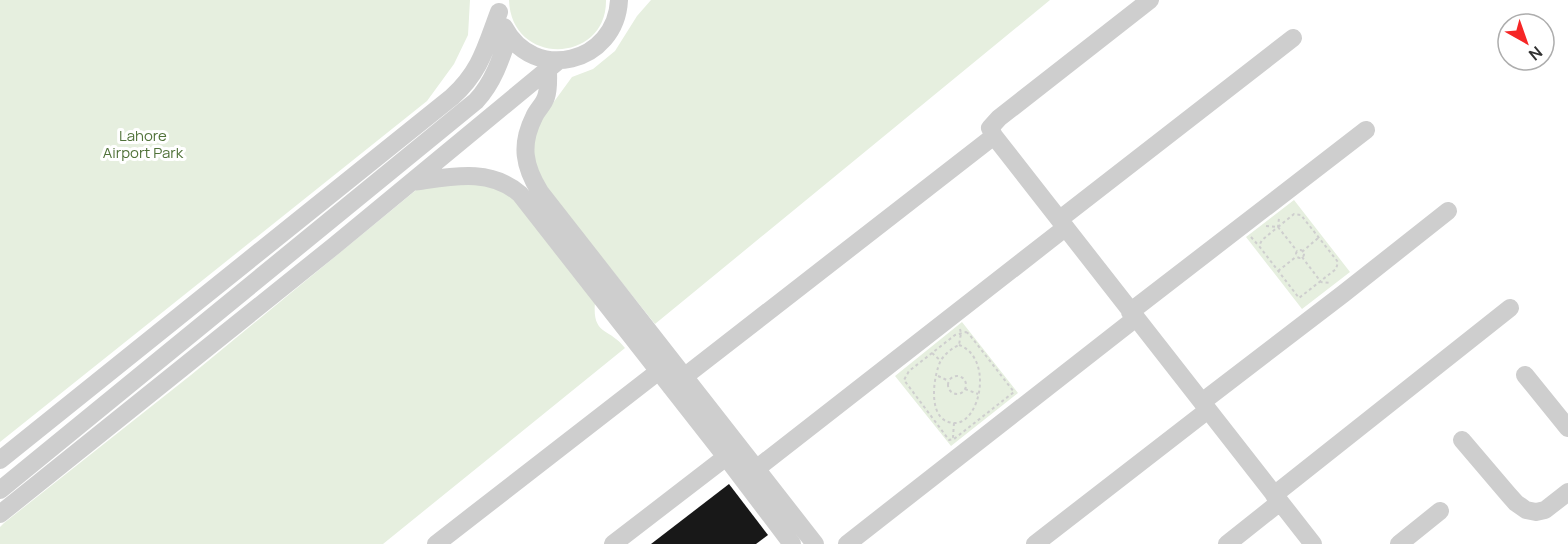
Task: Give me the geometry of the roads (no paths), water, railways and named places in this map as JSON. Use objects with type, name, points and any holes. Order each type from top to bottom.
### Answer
[{"type":"street","points":[[0,514],[334,246],[553,65],[589,53],[611,30],[618,8],[633,0]]},
{"type":"street","points":[[1150,0],[999,118],[990,129],[1313,544]]},
{"type":"street","points":[[498,6],[502,24],[509,35],[525,51],[553,65]]},
{"type":"street","points":[[0,460],[466,84],[479,63],[498,6]]},
{"type":"street","points":[[0,490],[476,101],[491,81],[509,35]]},
{"type":"street","points":[[756,469],[951,317],[1062,223],[1293,38]]},
{"type":"street","points":[[553,65],[546,98],[535,114],[525,144],[526,160],[532,179],[677,382],[726,457],[791,544]]},
{"type":"street","points":[[848,544],[1366,130]]},
{"type":"street","points":[[677,382],[994,136]]},
{"type":"street","points":[[412,182],[484,176],[512,187],[665,366]]},
{"type":"street","points":[[1035,544],[1448,211]]},
{"type":"street","points":[[1227,544],[1277,499],[1510,308]]},
{"type":"street","points":[[436,544],[665,366]]},
{"type":"street","points":[[1525,375],[1568,428]]},
{"type":"street","points":[[677,382],[756,469],[815,544]]},
{"type":"street","points":[[1462,440],[1512,499],[1526,510],[1536,512],[1545,510],[1568,492]]},
{"type":"street","points":[[613,544],[726,457]]},
{"type":"street","points":[[1399,544],[1440,511]]},
{"type":"park label","name":"Lahore Airport Park","points":[[143,144]]}]
